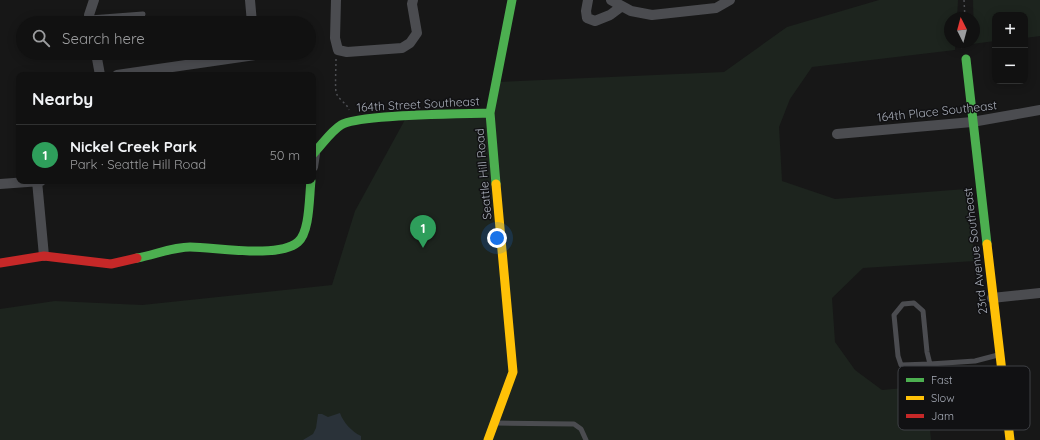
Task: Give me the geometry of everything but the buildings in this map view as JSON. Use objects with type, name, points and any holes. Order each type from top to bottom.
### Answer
[{"type":"street","points":[[89,16],[94,0]]},
{"type":"street","points":[[250,0],[251,16]]},
{"type":"street","points":[[336,0],[335,38],[338,50],[346,52],[402,48],[410,43],[417,33],[412,4],[413,0]]},
{"type":"street","name":"Seattle Hill Road","points":[[488,440],[513,372],[490,113],[512,0]]},
{"type":"street","points":[[588,0],[586,11],[587,18],[595,21],[610,15],[622,6]]},
{"type":"street","points":[[611,0],[631,11],[652,15],[716,8],[730,0]]},
{"type":"street","name":"23rd Avenue Southeast","points":[[966,59],[1000,366]]},
{"type":"street","points":[[97,60],[99,72]]},
{"type":"street","points":[[137,72],[216,60]]},
{"type":"street","name":"164th Place Southeast","points":[[837,134],[972,122],[1040,110]]},
{"type":"street","name":"164th Street Southeast","points":[[316,152],[341,125],[352,121],[407,116],[490,113]]},
{"type":"street","points":[[0,184],[16,183]]},
{"type":"street","points":[[38,184],[44,256]]},
{"type":"street","points":[[0,263],[44,256],[111,264],[189,247],[251,251],[286,249],[298,242],[305,232],[311,184]]},
{"type":"street","points":[[992,298],[1040,293]]},
{"type":"street","name":"23rd Avenue Southeast","points":[[1009,430],[1010,440]]},
{"type":"lane","points":[[128,16],[143,14]]},
{"type":"lane","points":[[930,364],[927,352],[923,312],[914,303],[903,304],[894,315],[898,356],[901,365],[930,364],[975,361],[999,355]]},
{"type":"lane","points":[[494,423],[574,424],[581,429],[586,440]]},
{"type":"path","points":[[964,0],[965,12]]},
{"type":"path","points":[[338,50],[336,60],[336,92],[339,99],[347,105],[352,121]]},
{"type":"shaded area","points":[[879,0],[958,0],[957,12],[944,12],[944,48],[955,48],[955,50],[812,67],[790,99],[779,127],[782,181],[835,199],[966,189],[975,261],[863,268],[832,298],[835,342],[855,370],[882,390],[898,389],[898,430],[930,430],[931,440],[0,440],[0,309],[55,301],[142,305],[332,285],[355,211],[407,116],[490,113],[496,82],[724,72],[787,27]]},
{"type":"shaded area","points":[[973,0],[1040,0],[1040,36],[1028,38],[1028,12],[992,12],[992,41],[980,43],[980,12],[973,12]]},
{"type":"shaded area","points":[[340,413],[348,426],[361,436],[361,440],[303,440],[313,434],[316,428],[318,414],[328,417]]},
{"type":"traffic: fast","points":[[496,184],[490,113],[512,0]]},
{"type":"traffic: fast","points":[[966,59],[987,244]]},
{"type":"traffic: fast","points":[[316,151],[337,128],[351,121],[436,114],[490,113]]},
{"type":"traffic: fast","points":[[137,258],[184,247],[246,251],[276,250],[289,247],[298,242],[305,230],[311,184]]},
{"type":"traffic: slow","points":[[488,440],[513,372],[496,184]]},
{"type":"traffic: slow","points":[[987,244],[1001,366]]},
{"type":"traffic: slow","points":[[1009,430],[1010,440]]},
{"type":"traffic: jam","points":[[0,263],[44,256],[111,264],[137,258]]},
{"type":"place","name":"Nickel Creek Park","points":[[423,248]]}]
